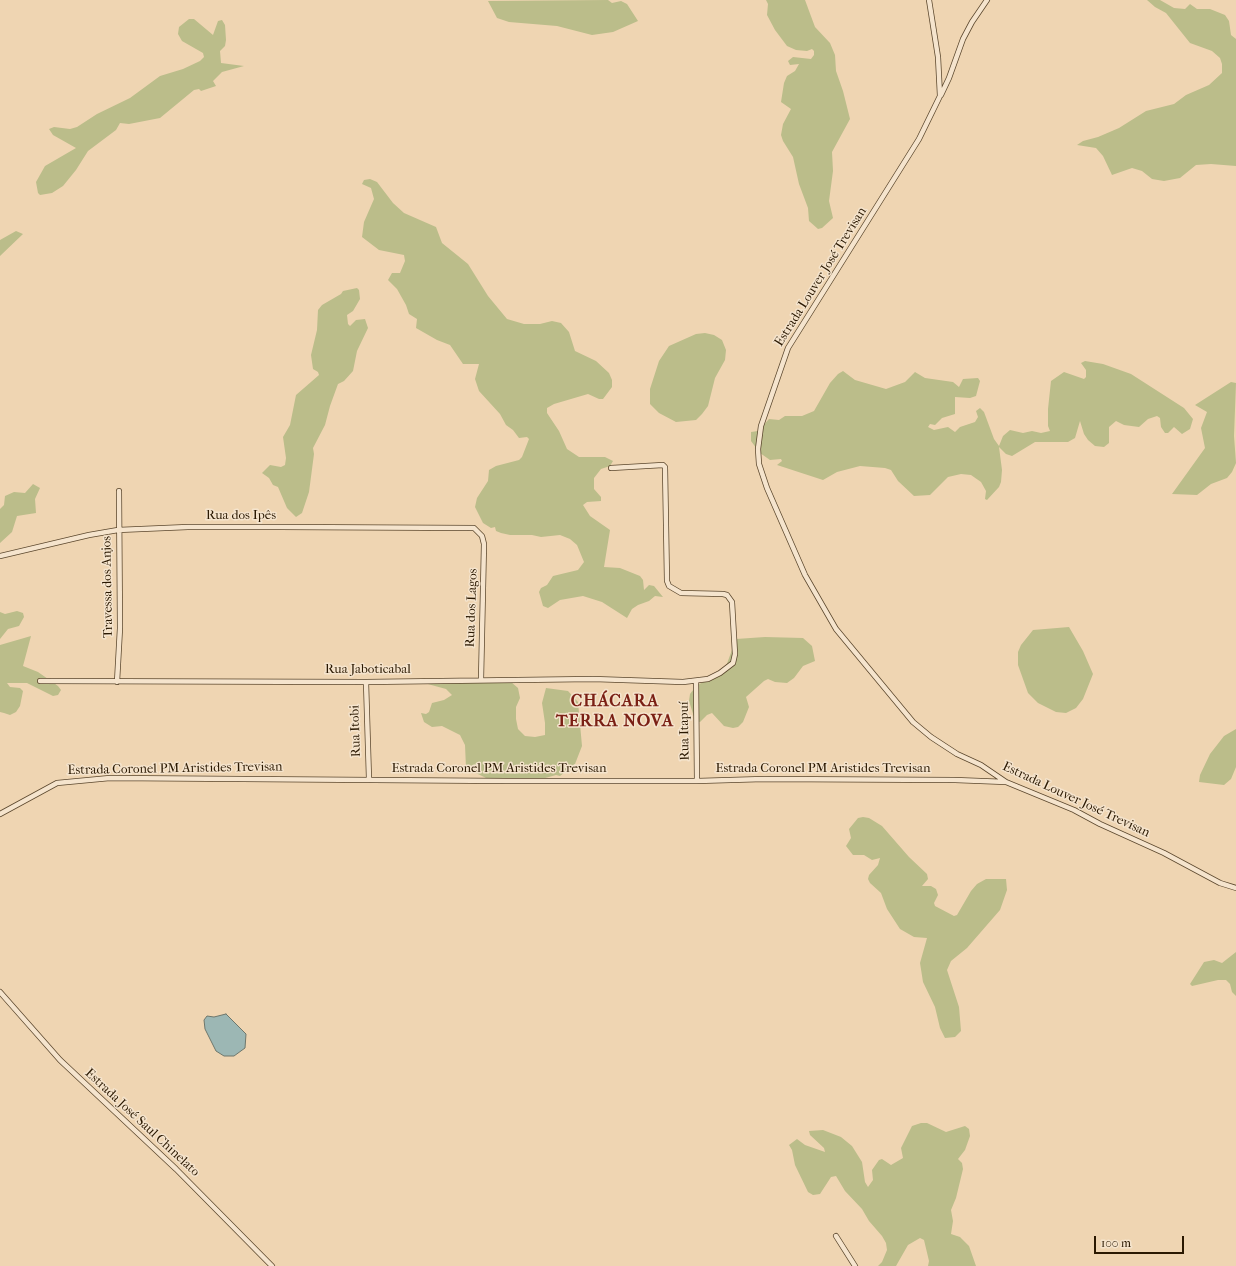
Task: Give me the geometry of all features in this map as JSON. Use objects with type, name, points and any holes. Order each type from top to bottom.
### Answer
[{"type":"street","name":"Estrada Louver José Trevisan","points":[[929,0],[938,57],[940,96],[919,139],[788,348],[761,426],[758,449],[759,464],[767,488],[805,575],[836,629],[913,722],[931,737],[957,754],[981,765],[1006,782],[1074,810],[1100,824],[1164,853],[1220,883],[1236,888]]},
{"type":"street","points":[[940,96],[949,78],[966,33],[987,0]]},
{"type":"street","name":"Rua Jaboticabal","points":[[40,681],[117,682],[231,680],[366,682],[481,680],[696,681],[708,679],[720,673],[733,663],[735,642],[732,602],[730,598],[723,594],[681,593],[669,586],[667,581],[666,470],[663,465],[611,468]]},
{"type":"street","name":"Travessa dos Anjos","points":[[117,682],[121,607],[121,553],[118,530],[119,491]]},
{"type":"street","name":"Rua dos Ipês","points":[[0,556],[89,535],[118,530],[188,527],[464,527],[474,528],[482,536]]},
{"type":"street","name":"Rua dos Lagos","points":[[481,680],[485,563],[482,536]]},
{"type":"street","name":"Rua Itapuí","points":[[696,681],[697,781]]},
{"type":"street","name":"Rua Itobi","points":[[366,682],[369,779]]},
{"type":"street","name":"Estrada Coronel PM Aristides Trevisan","points":[[0,814],[44,788],[67,781],[110,778],[697,781],[764,779],[954,780],[1006,782]]},
{"type":"street","name":"Estrada José Saul Chinelato","points":[[0,992],[60,1060],[176,1169],[272,1266]]},
{"type":"street","points":[[836,1236],[855,1266]]},
{"type":"green space","points":[[608,0],[612,3],[621,1],[627,4],[638,21],[613,32],[592,35],[557,26],[509,22],[497,18],[488,1]]},
{"type":"green space","points":[[766,0],[805,0],[815,27],[830,43],[835,55],[836,71],[850,119],[832,152],[833,171],[829,201],[833,218],[822,228],[818,229],[809,221],[808,208],[799,184],[793,157],[781,135],[783,124],[791,109],[781,102],[784,83],[787,76],[795,71],[799,64],[790,65],[788,61],[793,57],[811,59],[814,55],[814,51],[812,49],[807,51],[796,50],[787,46],[775,30],[767,15],[768,4]]},
{"type":"green space","points":[[1147,0],[1160,0],[1174,8],[1185,9],[1190,4],[1197,9],[1210,9],[1225,15],[1229,21],[1231,35],[1236,39],[1236,166],[1211,164],[1196,165],[1180,178],[1164,181],[1152,179],[1142,171],[1132,168],[1112,175],[1103,156],[1096,148],[1077,145],[1083,141],[1098,137],[1119,128],[1146,111],[1174,104],[1186,95],[1209,85],[1222,73],[1220,58],[1212,51],[1190,43],[1166,13],[1155,7]]},
{"type":"green space","points":[[189,19],[194,19],[213,35],[218,21],[222,20],[225,25],[226,40],[225,46],[220,51],[221,63],[244,66],[222,72],[213,81],[216,86],[201,91],[199,89],[194,90],[160,118],[129,124],[120,123],[116,130],[88,151],[76,170],[63,186],[52,193],[40,195],[38,193],[36,182],[45,166],[76,148],[53,135],[49,129],[54,127],[70,129],[77,127],[97,114],[130,98],[160,76],[183,69],[200,61],[204,57],[203,53],[182,41],[178,34],[179,27]]},
{"type":"green space","points":[[370,179],[377,182],[393,203],[404,213],[436,227],[442,243],[468,264],[488,296],[507,319],[524,324],[540,324],[552,321],[561,323],[569,332],[575,351],[596,361],[609,373],[612,380],[612,387],[603,399],[599,399],[588,394],[554,404],[547,408],[547,413],[559,431],[567,449],[579,457],[605,457],[613,461],[610,466],[601,469],[594,478],[594,489],[601,497],[601,501],[587,502],[583,505],[590,516],[610,530],[604,567],[620,568],[640,576],[643,580],[644,590],[649,585],[654,586],[663,597],[655,596],[649,601],[638,605],[632,609],[627,618],[602,602],[583,596],[560,600],[548,608],[543,606],[539,592],[541,588],[547,585],[553,576],[578,570],[584,562],[577,545],[570,539],[560,535],[541,537],[532,535],[510,535],[496,531],[495,527],[491,528],[483,523],[475,507],[477,498],[488,481],[489,470],[496,466],[519,460],[522,457],[529,439],[527,437],[519,438],[513,430],[506,425],[500,414],[479,391],[475,379],[479,364],[463,364],[450,345],[437,340],[416,328],[417,319],[409,314],[397,289],[388,280],[392,273],[400,273],[405,261],[404,255],[379,250],[362,237],[364,222],[374,199],[371,188],[362,184],[364,180]]},
{"type":"green space","points":[[16,231],[23,234],[0,256],[0,240]]},
{"type":"green space","points":[[357,288],[359,290],[360,299],[353,311],[347,315],[348,324],[350,326],[356,320],[365,319],[368,328],[357,351],[353,371],[344,381],[338,384],[325,425],[313,448],[314,454],[309,492],[302,513],[296,517],[287,508],[278,487],[273,485],[269,478],[262,473],[270,465],[281,467],[285,465],[286,458],[283,437],[290,425],[296,395],[319,375],[318,372],[313,369],[311,355],[317,330],[318,310],[322,305],[341,294],[343,291]]},
{"type":"green space","points":[[705,333],[714,335],[722,340],[726,350],[725,360],[715,378],[708,406],[702,414],[696,420],[676,422],[659,413],[650,404],[650,389],[659,361],[669,346],[696,334]]},
{"type":"green space","points":[[1085,361],[1103,364],[1131,374],[1184,408],[1193,419],[1190,429],[1182,434],[1174,427],[1168,433],[1165,433],[1161,427],[1160,418],[1157,416],[1148,419],[1139,427],[1124,425],[1116,421],[1109,427],[1109,443],[1104,447],[1095,446],[1088,440],[1084,434],[1080,421],[1075,438],[1068,442],[1035,442],[1012,456],[1006,454],[999,447],[1002,470],[1001,482],[999,487],[987,500],[985,499],[986,491],[981,482],[971,475],[961,474],[948,477],[930,495],[914,496],[898,481],[891,470],[885,468],[860,466],[837,472],[823,480],[777,465],[782,461],[781,459],[770,460],[760,453],[751,441],[751,432],[758,431],[769,419],[779,420],[785,416],[802,416],[814,411],[830,383],[843,371],[855,380],[886,389],[905,382],[915,372],[925,378],[953,382],[959,387],[963,379],[978,378],[980,381],[976,396],[970,398],[955,397],[955,414],[942,418],[935,425],[930,424],[928,427],[934,430],[948,427],[955,432],[960,427],[975,422],[978,417],[976,411],[980,408],[984,412],[994,439],[999,446],[1003,436],[1010,430],[1023,433],[1032,431],[1041,433],[1050,431],[1048,426],[1048,409],[1051,381],[1064,372],[1084,379],[1086,377],[1086,370],[1081,363]]},
{"type":"green space","points":[[1231,382],[1236,383],[1234,436],[1236,463],[1232,472],[1227,478],[1211,484],[1197,495],[1172,494],[1205,448],[1201,428],[1207,412],[1195,405]]},
{"type":"green space","points":[[33,484],[40,488],[35,499],[36,513],[17,516],[12,532],[0,543],[0,509],[4,505],[5,496],[14,492],[25,493]]},
{"type":"green space","points":[[17,611],[23,613],[24,617],[19,626],[8,629],[0,639],[0,612],[5,614]]},
{"type":"green space","points":[[1069,627],[1083,651],[1093,674],[1083,699],[1076,708],[1066,713],[1056,712],[1038,703],[1028,693],[1018,665],[1018,652],[1021,645],[1033,630]]},
{"type":"green space","points":[[31,636],[23,666],[38,672],[58,686],[61,690],[58,695],[53,696],[27,683],[7,683],[10,687],[20,688],[23,691],[20,706],[16,712],[10,715],[0,712],[0,645]]},
{"type":"green space","points":[[765,637],[803,638],[812,646],[815,661],[803,666],[794,678],[787,683],[775,682],[768,679],[764,681],[746,697],[749,707],[743,722],[738,727],[733,728],[724,726],[712,713],[707,715],[700,722],[695,720],[689,701],[690,694],[697,685],[716,676],[725,669],[736,639]]},
{"type":"green space","points":[[502,678],[511,682],[518,688],[520,698],[516,707],[516,719],[518,729],[525,736],[535,737],[545,735],[542,703],[546,688],[568,691],[578,702],[582,746],[575,764],[560,776],[556,775],[531,782],[492,781],[466,768],[465,745],[460,735],[442,726],[432,727],[424,722],[421,713],[426,714],[429,712],[432,703],[444,700],[452,695],[446,689],[424,683]]},
{"type":"green space","points":[[1236,729],[1236,767],[1231,779],[1224,785],[1199,782],[1200,775],[1210,754],[1224,736]]},
{"type":"green space","points":[[858,818],[869,818],[882,826],[909,857],[927,874],[928,879],[922,886],[931,886],[936,889],[938,895],[934,903],[935,906],[954,916],[957,915],[971,891],[977,884],[986,879],[1006,879],[1007,890],[1000,910],[967,948],[951,961],[947,970],[959,1007],[961,1031],[955,1037],[945,1038],[940,1028],[935,1007],[923,982],[920,963],[927,938],[914,937],[900,929],[887,909],[881,893],[870,883],[868,879],[869,875],[878,865],[880,858],[872,860],[864,855],[853,855],[846,846],[851,838],[849,829]]},
{"type":"green space","points":[[1236,952],[1236,996],[1232,992],[1230,984],[1226,980],[1218,980],[1192,986],[1190,984],[1204,962],[1214,960],[1222,963]]},
{"type":"green space","points":[[927,1123],[946,1132],[965,1126],[969,1129],[970,1136],[965,1150],[958,1159],[962,1163],[963,1169],[956,1198],[951,1210],[953,1221],[951,1234],[960,1237],[969,1246],[976,1266],[928,1266],[929,1261],[924,1240],[920,1238],[908,1245],[896,1266],[878,1266],[882,1262],[887,1250],[886,1243],[882,1236],[869,1221],[862,1209],[845,1191],[836,1176],[831,1177],[820,1194],[813,1195],[808,1192],[795,1165],[792,1150],[789,1145],[797,1139],[805,1145],[825,1152],[824,1148],[810,1135],[809,1131],[823,1130],[841,1137],[852,1146],[862,1162],[865,1182],[868,1187],[873,1180],[872,1170],[879,1160],[882,1159],[891,1165],[903,1158],[901,1148],[912,1126]]},
{"type":"water","points":[[226,1014],[246,1034],[245,1048],[234,1056],[224,1056],[216,1051],[205,1029],[204,1020],[207,1016],[214,1017]]},
{"type":"district","name":"CHÁCARA TERRA NOVA","points":[[615,712]]}]
